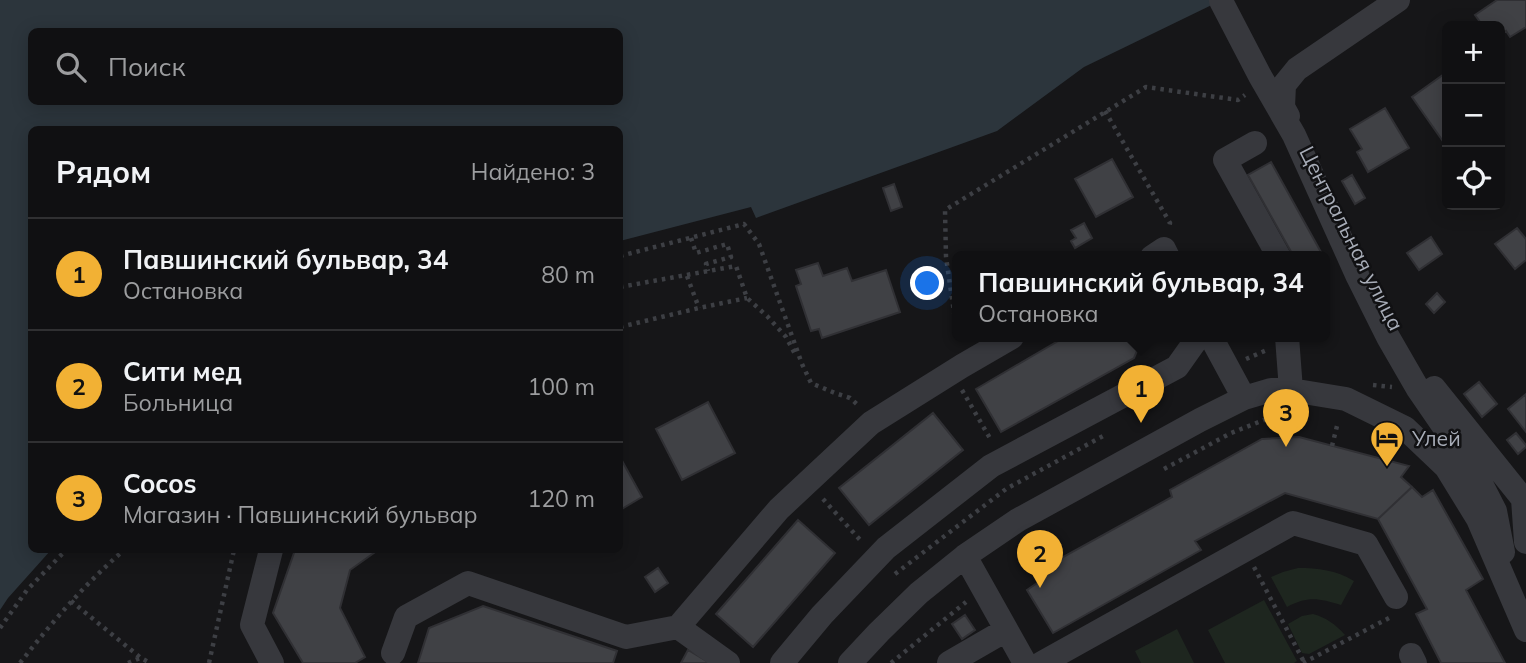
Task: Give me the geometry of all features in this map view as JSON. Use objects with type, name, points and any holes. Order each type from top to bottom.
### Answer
[{"type":"street","name":"Центральная улица","points":[[1398,0],[1297,69],[1284,85],[1283,107],[1333,194],[1398,329],[1430,383],[1525,499]]},
{"type":"street","points":[[1221,1],[1294,135],[1388,337],[1418,389],[1475,472],[1495,511],[1504,560],[1526,606]]},
{"type":"street","points":[[1255,143],[1225,160],[1276,251]]},
{"type":"street","points":[[393,653],[406,617],[468,583],[626,637],[678,627],[779,509],[871,423],[1004,342]]},
{"type":"street","points":[[782,663],[822,615],[886,548],[991,466],[1177,367],[1193,342]]},
{"type":"street","points":[[1214,342],[1244,398]]},
{"type":"street","points":[[1287,342],[1291,390]]},
{"type":"street","points":[[850,663],[919,593],[965,556],[1018,520],[1244,398],[1271,390],[1291,390],[1346,400],[1405,428],[1446,467],[1478,519],[1526,630]]},
{"type":"street","points":[[1525,499],[1526,542]]},
{"type":"street","points":[[1042,663],[1293,523],[1366,544],[1396,597]]},
{"type":"street","points":[[270,553],[252,625],[272,663]]},
{"type":"street","points":[[965,556],[1025,663]]},
{"type":"street","points":[[678,627],[728,663]]},
{"type":"street","points":[[949,663],[1006,630]]},
{"type":"path","points":[[952,298],[946,257],[945,209],[1146,87],[1238,100],[1250,93]]},
{"type":"path","points":[[1105,111],[1170,223],[1162,251]]},
{"type":"path","points":[[623,255],[744,224],[759,244],[802,364]]},
{"type":"path","points":[[691,238],[696,253],[727,244],[731,257],[706,264],[708,271]]},
{"type":"path","points":[[623,287],[736,266],[747,298],[786,337],[811,383],[850,398],[871,423]]},
{"type":"path","points":[[687,276],[699,308]]},
{"type":"path","points":[[623,326],[747,298]]},
{"type":"path","points":[[952,373],[1002,459]]},
{"type":"path","points":[[1154,474],[1231,433],[1264,420],[1301,415]]},
{"type":"path","points":[[1326,419],[1349,426]]},
{"type":"path","points":[[1332,446],[1338,422]]},
{"type":"path","points":[[808,482],[876,558]]},
{"type":"path","points":[[1245,550],[1304,663],[1403,611],[1396,597]]},
{"type":"path","points":[[0,628],[27,590],[63,553]]},
{"type":"path","points":[[20,663],[71,601],[121,553]]},
{"type":"path","points":[[209,663],[233,553]]},
{"type":"path","points":[[891,663],[983,589]]},
{"type":"path","points":[[71,601],[150,663]]},
{"type":"path","points":[[128,663],[141,658]]},
{"type":"shaded area","points":[[0,0],[1222,0],[1084,67],[997,131],[756,218],[751,207],[623,240],[623,126],[28,126],[28,553],[48,553],[0,610]]},
{"type":"shaded area","points":[[1298,568],[1327,570],[1354,581],[1341,605],[1313,599],[1287,607],[1271,577]]},
{"type":"shaded area","points":[[1264,600],[1297,661],[1225,663],[1208,630]]},
{"type":"shaded area","points":[[1313,614],[1330,622],[1345,635],[1309,654],[1302,653],[1288,624],[1302,616]]},
{"type":"shaded area","points":[[1177,629],[1194,663],[1141,663],[1135,651]]},
{"type":"building","points":[[1497,0],[1526,0],[1526,27],[1510,37],[1505,32],[1505,21],[1479,21],[1475,15]]},
{"type":"building","points":[[1442,76],[1442,140],[1412,97]]},
{"type":"building","points":[[1385,108],[1409,148],[1368,172],[1357,152],[1362,149],[1350,129]]},
{"type":"building","points":[[1112,159],[1133,197],[1096,217],[1075,179]]},
{"type":"building","points":[[1271,162],[1320,251],[1291,251],[1248,175]]},
{"type":"building","points":[[1352,175],[1365,198],[1355,204],[1342,181]]},
{"type":"building","points":[[894,184],[902,207],[891,211],[883,188]]},
{"type":"building","points":[[1084,223],[1092,238],[1075,248],[1071,241],[1076,238],[1071,230]]},
{"type":"building","points":[[1517,228],[1526,239],[1526,260],[1515,269],[1495,244]]},
{"type":"building","points":[[1431,237],[1442,254],[1419,270],[1407,253]]},
{"type":"building","points":[[818,263],[823,276],[847,268],[852,281],[886,270],[900,312],[822,338],[819,329],[811,331],[796,286],[801,284],[796,270]]},
{"type":"building","points":[[1437,293],[1445,302],[1434,313],[1426,304]]},
{"type":"building","points":[[1056,342],[1141,342],[1134,358],[1001,432],[976,389]]},
{"type":"building","points":[[1479,382],[1497,404],[1482,417],[1464,394]]},
{"type":"building","points":[[1526,394],[1526,432],[1508,409]]},
{"type":"building","points":[[708,402],[735,453],[682,480],[656,429]]},
{"type":"building","points":[[933,413],[963,450],[869,525],[839,488]]},
{"type":"building","points":[[1516,433],[1526,445],[1518,454],[1507,440]]},
{"type":"building","points":[[1299,437],[1409,466],[1401,477],[1412,487],[1378,519],[1285,493],[1195,541],[1201,550],[1053,633],[1027,590],[1040,581],[1034,573],[1172,497],[1170,490],[1262,439]]},
{"type":"building","points":[[623,462],[642,497],[623,508]]},
{"type":"building","points":[[1412,487],[1422,497],[1433,490],[1483,579],[1466,590],[1505,663],[1441,663],[1416,614],[1427,609],[1378,519]]},
{"type":"building","points":[[798,520],[835,553],[753,647],[716,614]]},
{"type":"building","points":[[294,553],[374,553],[350,570],[340,608],[365,657],[355,663],[303,663],[273,613]]},
{"type":"building","points":[[658,568],[668,583],[655,592],[645,577]]},
{"type":"building","points":[[483,606],[617,651],[613,663],[418,663],[429,628]]},
{"type":"building","points":[[965,615],[975,630],[962,639],[952,624]]},
{"type":"building","points":[[688,650],[710,663],[681,663]]},
{"type":"place","name":"Павшинский бульвар, 34","points":[[1141,423]]},
{"type":"place","name":"Cocos","points":[[1286,447]]},
{"type":"place","name":"Улей","points":[[1387,468]]},
{"type":"place","name":"Сити мед","points":[[1040,588]]}]
